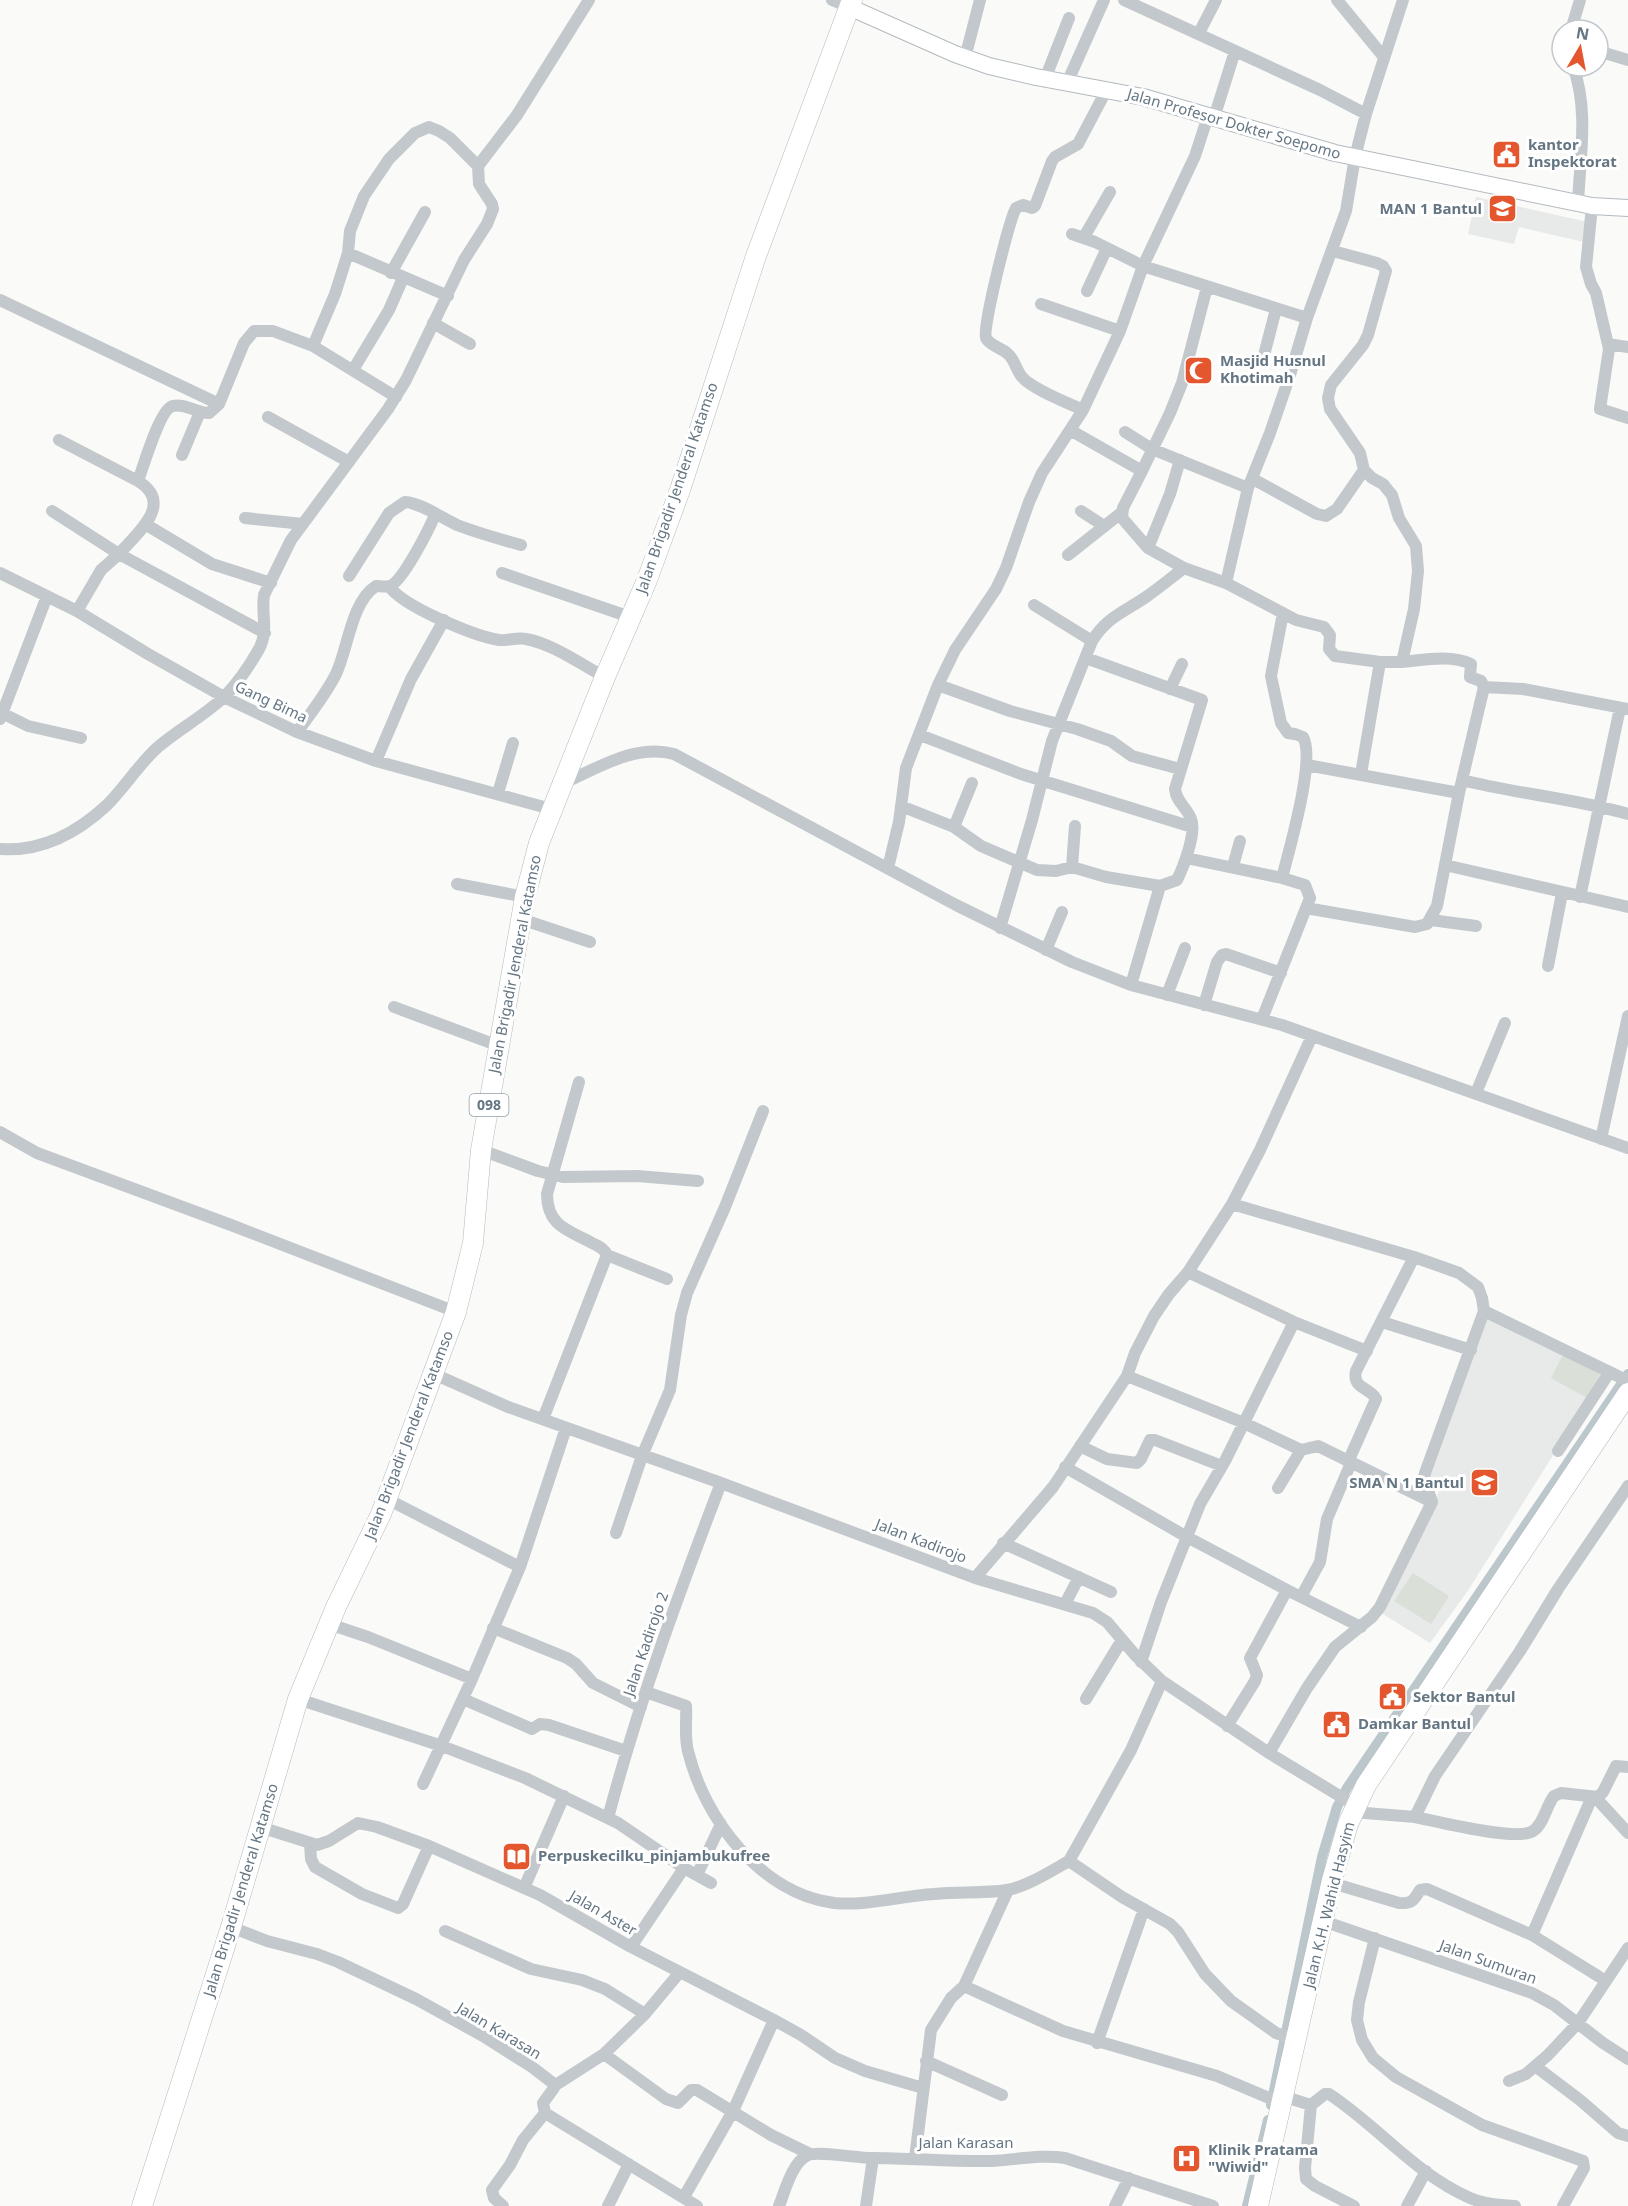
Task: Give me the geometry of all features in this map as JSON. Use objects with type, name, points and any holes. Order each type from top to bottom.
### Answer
[{"type":"main road","name":"Jalan Profesor Dokter Soepomo","points":[[844,2],[965,58],[997,68],[1045,79],[1107,89],[1355,157],[1585,204],[1628,208]]},
{"type":"main road","name":"Jalan Brigadir Jenderal Katamso","points":[[142,2206],[231,1927],[298,1698],[329,1624],[387,1499],[456,1312],[473,1243],[481,1150],[525,897],[539,843],[604,677],[647,580],[680,490],[756,256],[844,2]]},
{"type":"main road","name":"Jalan K.H. Wahid Hasyim","points":[[1257,2206],[1275,2099],[1293,2039],[1351,1805],[1628,1393]]},
{"type":"street","points":[[478,166],[517,115],[589,0]]},
{"type":"street","points":[[965,58],[980,0]]},
{"type":"street","points":[[1066,83],[1104,0]]},
{"type":"street","points":[[1126,0],[1320,90],[1366,114]]},
{"type":"street","points":[[1199,33],[1216,0]]},
{"type":"street","points":[[1337,0],[1383,56]]},
{"type":"street","points":[[1226,583],[1251,483],[1346,211],[1355,157],[1366,114],[1403,0]]},
{"type":"street","points":[[1575,18],[1580,0]]},
{"type":"street","points":[[1045,79],[1069,18]]},
{"type":"street","points":[[888,868],[901,806],[906,768],[938,686],[955,650],[996,589],[1037,483],[1053,454],[1083,410],[1120,331],[1143,266],[1195,156],[1235,51]]},
{"type":"street","points":[[1610,55],[1628,60]]},
{"type":"street","points":[[1576,78],[1584,119],[1586,267],[1596,293],[1608,344],[1608,363],[1600,409],[1628,418]]},
{"type":"street","points":[[1083,410],[1024,380],[1010,356],[986,338],[987,314],[1011,219],[1016,208],[1023,205],[1032,208],[1035,206],[1052,161],[1078,144],[1107,89]]},
{"type":"street","points":[[0,849],[42,846],[64,837],[83,825],[107,805],[159,747],[224,697],[259,648],[265,633],[262,605],[264,595],[291,540],[396,397],[464,260],[487,224],[493,209],[479,184],[478,166],[462,148],[440,131],[429,127],[418,130],[389,159],[364,196],[350,231],[348,253],[335,294],[313,346]]},
{"type":"street","points":[[1110,192],[1078,235],[1143,266],[1307,318]]},
{"type":"street","points":[[353,370],[389,310],[397,275],[425,212]]},
{"type":"street","points":[[1087,291],[1107,248]]},
{"type":"street","points":[[1333,251],[1377,263],[1386,271],[1368,335],[1363,345],[1334,381],[1328,394],[1330,409],[1360,453],[1364,470],[1383,484],[1392,495],[1399,518],[1416,546],[1418,571],[1414,609],[1402,662]]},
{"type":"street","points":[[348,253],[448,296]]},
{"type":"street","points":[[1068,555],[1121,513],[1182,383],[1207,287]]},
{"type":"street","points":[[0,300],[219,404]]},
{"type":"street","points":[[1041,304],[1120,331]]},
{"type":"street","points":[[1263,359],[1276,309]]},
{"type":"street","points":[[433,323],[470,344]]},
{"type":"street","points":[[138,481],[167,408],[174,405],[211,413],[219,404],[244,343],[254,331],[273,331],[313,346],[396,397]]},
{"type":"street","points":[[1608,344],[1628,347]]},
{"type":"street","points":[[182,454],[201,412]]},
{"type":"street","points":[[268,417],[349,462]]},
{"type":"street","points":[[1070,430],[1142,471]]},
{"type":"street","points":[[1125,432],[1152,449],[1251,483],[1326,516],[1337,508],[1364,470]]},
{"type":"street","points":[[59,440],[138,481],[150,490],[155,501],[153,511],[145,524],[119,554],[101,570],[77,611]]},
{"type":"street","points":[[1148,548],[1170,494],[1180,460]]},
{"type":"street","points":[[349,576],[389,513],[400,505],[411,503],[476,532],[521,544]]},
{"type":"street","points":[[52,511],[119,554],[265,633]]},
{"type":"street","points":[[1081,512],[1104,526]]},
{"type":"street","points":[[1121,513],[1123,520],[1148,548],[1184,568],[1226,583],[1296,620],[1324,627],[1330,635],[1329,649],[1335,656],[1380,662],[1439,659],[1465,661],[1471,664],[1470,677],[1480,681],[1484,687],[1458,793],[1439,899],[1431,920],[1424,926],[1414,927],[1306,908]]},
{"type":"street","points":[[297,732],[333,679],[344,654],[351,624],[367,595],[375,586],[389,586],[396,582],[423,541],[435,515]]},
{"type":"street","points":[[245,518],[303,524]]},
{"type":"street","points":[[145,524],[212,564],[271,583]]},
{"type":"street","points":[[1000,928],[1052,741],[1092,641],[1100,628],[1111,618],[1143,599],[1184,568]]},
{"type":"street","name":"Gang Bima","points":[[0,573],[77,611],[224,697],[297,732],[376,761],[551,808]]},
{"type":"street","points":[[502,573],[630,617]]},
{"type":"street","points":[[389,586],[408,604],[444,620],[499,640],[527,639],[547,646],[604,677]]},
{"type":"street","points":[[47,596],[0,715],[28,726],[81,738]]},
{"type":"street","points":[[1034,605],[1092,641]]},
{"type":"street","points":[[1282,878],[1308,755],[1305,740],[1300,735],[1288,733],[1281,723],[1271,676],[1283,613]]},
{"type":"street","points":[[376,761],[411,679],[444,620]]},
{"type":"street","points":[[901,806],[954,827],[981,846],[1037,870],[1049,872],[1072,867],[1106,877],[1160,886],[1177,880],[1186,858],[1192,819],[1175,793],[1180,769],[1202,700],[1086,658]]},
{"type":"street","points":[[1361,774],[1380,662]]},
{"type":"street","points":[[1170,689],[1182,664]]},
{"type":"street","points":[[938,686],[1010,711],[1110,741],[1132,756],[1180,769]]},
{"type":"street","points":[[1484,687],[1523,688],[1624,708],[1598,806],[1580,897]]},
{"type":"street","points":[[920,735],[1021,774],[1192,827]]},
{"type":"street","points":[[498,793],[513,743]]},
{"type":"street","points":[[561,785],[630,755],[664,751],[685,759],[1000,928],[1105,976],[1167,995],[1262,1019],[1628,1148]]},
{"type":"street","points":[[1307,765],[1458,793]]},
{"type":"street","points":[[1462,780],[1501,790],[1598,806],[1628,814]]},
{"type":"street","points":[[954,827],[972,783]]},
{"type":"street","points":[[1072,867],[1075,826]]},
{"type":"street","points":[[1233,866],[1240,841]]},
{"type":"street","points":[[1186,858],[1282,878],[1305,885],[1310,894],[1262,1019]]},
{"type":"street","points":[[1445,866],[1628,907]]},
{"type":"street","points":[[457,884],[525,897]]},
{"type":"street","points":[[1131,985],[1160,886]]},
{"type":"street","points":[[1548,966],[1562,892]]},
{"type":"street","points":[[1046,950],[1062,912]]},
{"type":"street","points":[[521,919],[590,942]]},
{"type":"street","points":[[1431,920],[1476,926]]},
{"type":"street","points":[[1167,995],[1185,948]]},
{"type":"street","points":[[1204,1005],[1217,962],[1222,955],[1226,954],[1281,973]]},
{"type":"street","points":[[394,1007],[499,1046]]},
{"type":"street","points":[[1600,1138],[1628,1016]]},
{"type":"street","points":[[1476,1093],[1505,1023]]},
{"type":"street","points":[[975,1578],[1047,1494],[1127,1376],[1135,1353],[1154,1316],[1188,1272],[1232,1204],[1260,1150],[1312,1036]]},
{"type":"street","points":[[579,1082],[547,1194],[547,1204],[553,1220],[559,1226],[599,1247],[607,1255],[667,1279]]},
{"type":"street","points":[[615,1533],[642,1456],[669,1390],[681,1315],[687,1293],[725,1207],[763,1111]]},
{"type":"street","points":[[0,1132],[37,1154],[241,1229],[456,1312]]},
{"type":"street","points":[[481,1150],[563,1178],[637,1176],[698,1181]]},
{"type":"street","points":[[1232,1204],[1414,1257],[1468,1278],[1480,1292],[1484,1311],[1425,1473],[1432,1502],[1387,1596],[1372,1617],[1335,1647],[1269,1754]]},
{"type":"street","points":[[543,1419],[607,1255]]},
{"type":"street","points":[[1301,1597],[1320,1562],[1327,1519],[1376,1400],[1374,1395],[1355,1380],[1356,1371],[1414,1257]]},
{"type":"street","points":[[1188,1272],[1294,1322],[1367,1351]]},
{"type":"street","points":[[1484,1311],[1628,1381]]},
{"type":"street","points":[[1141,1662],[1161,1602],[1200,1504],[1222,1466],[1294,1322]]},
{"type":"street","points":[[1382,1322],[1471,1350]]},
{"type":"street","name":"Jalan Kadirojo","points":[[434,1374],[566,1428],[722,1482],[975,1578],[1094,1613],[1101,1617],[1141,1662],[1162,1681],[1269,1754],[1351,1805]]},
{"type":"street","points":[[1558,1451],[1612,1374]]},
{"type":"street","points":[[1127,1376],[1244,1423],[1301,1450],[1318,1446],[1432,1502]]},
{"type":"street","points":[[423,1784],[472,1679],[519,1567],[566,1428]]},
{"type":"street","points":[[1080,1446],[1107,1459],[1137,1463],[1150,1440],[1155,1440],[1222,1466]]},
{"type":"street","points":[[1278,1488],[1301,1450]]},
{"type":"street","points":[[1065,1467],[1186,1537],[1361,1627]]},
{"type":"street","name":"Jalan Kadirojo 2","points":[[608,1818],[640,1707],[686,1575],[722,1482]]},
{"type":"street","points":[[1415,1817],[1435,1776],[1628,1486]]},
{"type":"street","points":[[387,1499],[519,1567]]},
{"type":"street","points":[[1003,1543],[1111,1592]]},
{"type":"street","points":[[1065,1605],[1079,1577]]},
{"type":"street","points":[[1227,1726],[1255,1681],[1257,1676],[1250,1658],[1287,1590]]},
{"type":"street","points":[[329,1624],[368,1637],[472,1679]]},
{"type":"street","points":[[493,1628],[567,1658],[576,1664],[593,1683],[640,1707]]},
{"type":"street","points":[[1086,1699],[1122,1640]]},
{"type":"street","points":[[646,1692],[686,1706],[687,1749],[698,1785],[728,1835],[751,1859],[774,1880],[794,1892],[814,1899],[854,1904],[934,1893],[1008,1890],[1069,1861],[1131,1750],[1162,1681]]},
{"type":"street","points":[[298,1698],[442,1746],[564,1796],[608,1818],[711,1883]]},
{"type":"street","points":[[463,1699],[532,1729],[540,1724],[549,1725],[626,1750]]},
{"type":"street","points":[[1532,1935],[1594,1798],[1604,1792],[1616,1766],[1628,1767]]},
{"type":"street","points":[[1351,1805],[1496,1833],[1525,1834],[1532,1832],[1540,1824],[1556,1794],[1594,1798],[1628,1833]]},
{"type":"street","points":[[524,1888],[564,1796]]},
{"type":"street","name":"Jalan Aster","points":[[260,1827],[317,1845],[329,1842],[358,1823],[377,1827],[429,1846],[524,1888],[631,1947],[774,2020],[835,2058],[865,2071],[923,2088]]},
{"type":"street","points":[[697,1875],[721,1824]]},
{"type":"street","points":[[310,1842],[311,1859],[315,1867],[362,1894],[398,1908],[403,1904],[429,1846]]},
{"type":"street","points":[[1069,1861],[1170,1924],[1178,1932],[1204,1974],[1231,2001],[1276,2033],[1293,2039]]},
{"type":"street","points":[[631,1947],[684,1868]]},
{"type":"street","points":[[1332,1883],[1408,1904],[1420,1890],[1427,1889],[1532,1935],[1606,1981]]},
{"type":"street","points":[[915,2158],[931,2030],[951,1998],[964,1986],[1008,1890]]},
{"type":"street","points":[[1097,2043],[1144,1909]]},
{"type":"street","name":"Jalan Sumuran","points":[[1323,1921],[1532,1993],[1554,2005],[1628,2059]]},
{"type":"street","name":"Jalan Karasan","points":[[231,1927],[267,1941],[338,1962],[416,1999],[532,2067],[555,2086]]},
{"type":"street","points":[[445,1931],[531,1969],[582,1980],[605,1989],[645,2014]]},
{"type":"street","points":[[1375,1938],[1357,2013],[1359,2032],[1368,2051],[1380,2065],[1396,2077],[1482,2125],[1583,2161],[1584,2168],[1563,2206]]},
{"type":"street","points":[[1509,2080],[1526,2074],[1578,2023],[1628,1948]]},
{"type":"street","points":[[680,1972],[645,2014],[604,2054],[555,2086],[544,2099],[543,2107],[545,2113],[698,2206]]},
{"type":"street","points":[[964,1986],[1048,2025],[1097,2043],[1206,2073],[1275,2099],[1311,2105]]},
{"type":"street","points":[[684,2198],[733,2111],[774,2020]]},
{"type":"street","points":[[604,2054],[666,2099],[675,2103],[680,2102],[693,2090],[771,2135],[810,2154]]},
{"type":"street","points":[[926,2061],[1002,2095]]},
{"type":"street","points":[[1535,2066],[1580,2100],[1618,2133],[1628,2136]]},
{"type":"street","points":[[1353,2206],[1306,2178],[1311,2105],[1325,2094],[1329,2094],[1354,2111],[1414,2163],[1470,2198],[1493,2204],[1515,2206]]},
{"type":"street","points":[[503,2206],[494,2198],[492,2190],[524,2140],[545,2113]]},
{"type":"street","points":[[779,2206],[796,2165],[810,2154]]},
{"type":"street","name":"Jalan Karasan","points":[[810,2154],[991,2161],[1054,2156],[1088,2164],[1213,2206]]},
{"type":"street","points":[[866,2206],[873,2158]]},
{"type":"street","points":[[608,2206],[629,2164]]},
{"type":"street","points":[[1407,2206],[1426,2171]]},
{"type":"street","points":[[1115,2206],[1129,2178]]},
{"type":"shaded area","name":"MAN 1 Bantul","points":[[1476,197],[1588,222],[1584,242],[1519,227],[1514,244],[1468,234]]},
{"type":"shaded area","name":"SMA N 1 Bantul","points":[[1486,1315],[1603,1376],[1467,1592],[1430,1643],[1381,1613],[1441,1487],[1428,1478]]},
{"type":"shaded area","points":[[1563,1355],[1600,1374],[1587,1398],[1551,1378]]},
{"type":"shaded area","points":[[1413,1573],[1449,1596],[1431,1624],[1394,1601]]},
{"type":"waterway","points":[[1271,2105],[1322,1857],[1337,1807],[1347,1788],[1628,1374]]},
{"type":"waterway","points":[[1247,2206],[1268,2120]]},
{"type":"place","name":"kantor Inspektorat","points":[[1507,154]]},
{"type":"place","name":"MAN 1 Bantul","points":[[1503,209]]},
{"type":"place","name":"Masjid Husnul Khotimah","points":[[1199,370]]},
{"type":"place","name":"SMA N 1 Bantul","points":[[1485,1483]]},
{"type":"place","name":"Sektor Bantul","points":[[1392,1697]]},
{"type":"place","name":"Damkar Bantul","points":[[1337,1724]]},
{"type":"place","name":"Perpuskecilku_pinjambukufree","points":[[517,1856]]},
{"type":"place","name":"Klinik Pratama \"Wiwid\"","points":[[1187,2159]]}]
